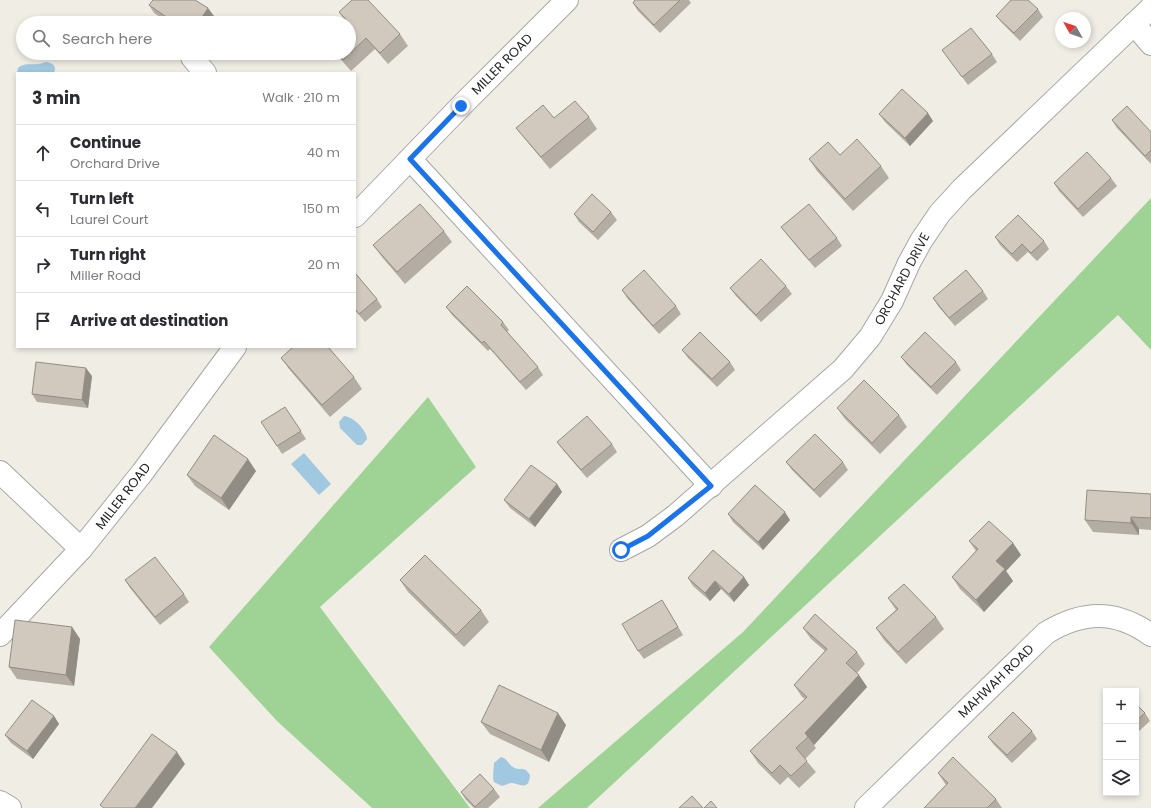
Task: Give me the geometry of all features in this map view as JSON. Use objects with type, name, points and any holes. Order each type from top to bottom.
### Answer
[{"type":"street","name":"MILLER ROAD","points":[[356,215],[461,106],[567,0]]},
{"type":"street","name":"ORCHARD DRIVE","points":[[621,550],[648,536],[711,486],[843,369],[874,331],[892,301],[909,263],[921,241],[940,213],[1151,8]]},
{"type":"street","points":[[1134,24],[1151,44]]},
{"type":"street","points":[[410,159],[711,486]]},
{"type":"street","name":"MILLER ROAD","points":[[0,635],[81,549],[142,473],[234,348]]},
{"type":"street","points":[[0,472],[81,549]]},
{"type":"street","name":"MAHWAH ROAD","points":[[866,808],[1046,633],[1061,624],[1081,617],[1099,616],[1121,619],[1140,626],[1151,635]]},
{"type":"street","points":[[0,802],[10,808]]},
{"type":"green space","points":[[1151,198],[1151,350],[1118,315],[587,808],[538,808],[743,632]]},
{"type":"green space","points":[[428,397],[476,467],[320,607],[470,808],[372,808],[277,721],[209,647]]},
{"type":"water","points":[[46,62],[54,65],[54,72],[17,72],[18,68],[21,66]]},
{"type":"water","points":[[344,416],[351,418],[359,424],[365,432],[367,439],[362,445],[357,445],[340,428],[339,422]]},
{"type":"water","points":[[304,453],[331,484],[319,495],[291,464]]},
{"type":"water","points":[[501,757],[511,766],[526,770],[530,775],[527,785],[510,783],[502,786],[494,782],[494,763]]},
{"type":"building","points":[[153,0],[195,0],[208,8],[203,16],[165,16],[149,5]]},
{"type":"building","points":[[352,0],[368,0],[400,34],[380,53],[366,38],[356,48],[356,16],[343,16],[339,12]]},
{"type":"building","points":[[635,0],[680,0],[654,25],[633,3]]},
{"type":"building","points":[[1011,0],[1028,0],[1038,9],[1014,33],[996,16]]},
{"type":"building","points":[[971,28],[992,54],[962,77],[942,50]]},
{"type":"building","points":[[902,89],[928,113],[905,138],[879,114]]},
{"type":"building","points":[[575,101],[589,117],[541,157],[516,128],[543,105],[554,118]]},
{"type":"building","points":[[1127,106],[1151,132],[1151,150],[1145,156],[1112,120]]},
{"type":"building","points":[[857,139],[881,166],[845,199],[809,159],[828,142],[840,155]]},
{"type":"building","points":[[1087,152],[1111,178],[1078,209],[1054,183]]},
{"type":"building","points":[[592,194],[611,212],[593,232],[574,214]]},
{"type":"building","points":[[420,204],[444,231],[397,272],[373,245]]},
{"type":"building","points":[[809,204],[837,238],[809,260],[781,227]]},
{"type":"building","points":[[1018,215],[1044,241],[1031,253],[1022,244],[1012,254],[995,237]]},
{"type":"building","points":[[761,259],[786,286],[756,315],[730,288]]},
{"type":"building","points":[[644,270],[676,306],[653,326],[622,290]]},
{"type":"building","points":[[966,270],[983,291],[949,318],[933,298]]},
{"type":"building","points":[[356,274],[377,299],[359,314],[356,310]]},
{"type":"building","points":[[467,286],[503,322],[501,325],[538,367],[520,382],[484,341],[482,343],[446,307]]},
{"type":"building","points":[[700,332],[730,362],[712,379],[682,350]]},
{"type":"building","points":[[925,332],[956,362],[931,387],[901,357]]},
{"type":"building","points":[[292,348],[329,348],[354,377],[322,405],[281,358]]},
{"type":"building","points":[[36,362],[86,368],[82,400],[32,394]]},
{"type":"building","points":[[864,380],[899,415],[872,443],[837,408]]},
{"type":"building","points":[[285,407],[301,431],[277,446],[261,422]]},
{"type":"building","points":[[587,416],[612,444],[581,470],[557,442]]},
{"type":"building","points":[[815,434],[843,462],[814,490],[786,462]]},
{"type":"building","points":[[214,435],[248,459],[221,498],[187,475]]},
{"type":"building","points":[[531,465],[557,484],[529,519],[504,500]]},
{"type":"building","points":[[755,485],[785,512],[758,542],[728,514]]},
{"type":"building","points":[[1087,490],[1151,494],[1151,518],[1131,517],[1131,523],[1085,520]]},
{"type":"building","points":[[989,521],[1013,543],[996,561],[1005,569],[976,600],[952,577],[978,549],[969,541]]},
{"type":"building","points":[[713,550],[744,577],[729,594],[715,581],[705,593],[688,578]]},
{"type":"building","points":[[425,555],[481,610],[456,635],[400,580]]},
{"type":"building","points":[[155,557],[184,594],[155,617],[125,580]]},
{"type":"building","points":[[904,584],[936,617],[898,652],[876,628],[898,609],[888,598]]},
{"type":"building","points":[[662,600],[678,627],[638,651],[622,624]]},
{"type":"building","points":[[815,614],[857,652],[846,663],[859,675],[805,733],[808,737],[796,748],[807,761],[791,776],[780,765],[772,773],[750,751],[807,697],[794,685],[827,649],[803,628]]},
{"type":"building","points":[[15,620],[72,627],[66,675],[9,667]]},
{"type":"building","points":[[499,685],[558,713],[541,750],[481,722]]},
{"type":"building","points":[[32,700],[54,716],[27,751],[5,735]]},
{"type":"building","points":[[1139,707],[1145,713],[1139,718]]},
{"type":"building","points":[[1013,712],[1032,731],[1007,755],[988,737]]},
{"type":"building","points":[[152,734],[177,752],[135,808],[104,808],[100,805]]},
{"type":"building","points":[[953,757],[996,799],[987,808],[924,808],[948,783],[938,773]]},
{"type":"building","points":[[480,774],[494,789],[475,807],[461,792]]},
{"type":"building","points":[[692,796],[703,808],[679,808]]},
{"type":"building","points":[[711,801],[717,808],[704,808]]},
{"type":"route","points":[[461,106],[410,159],[711,486],[648,536],[621,550]]}]
